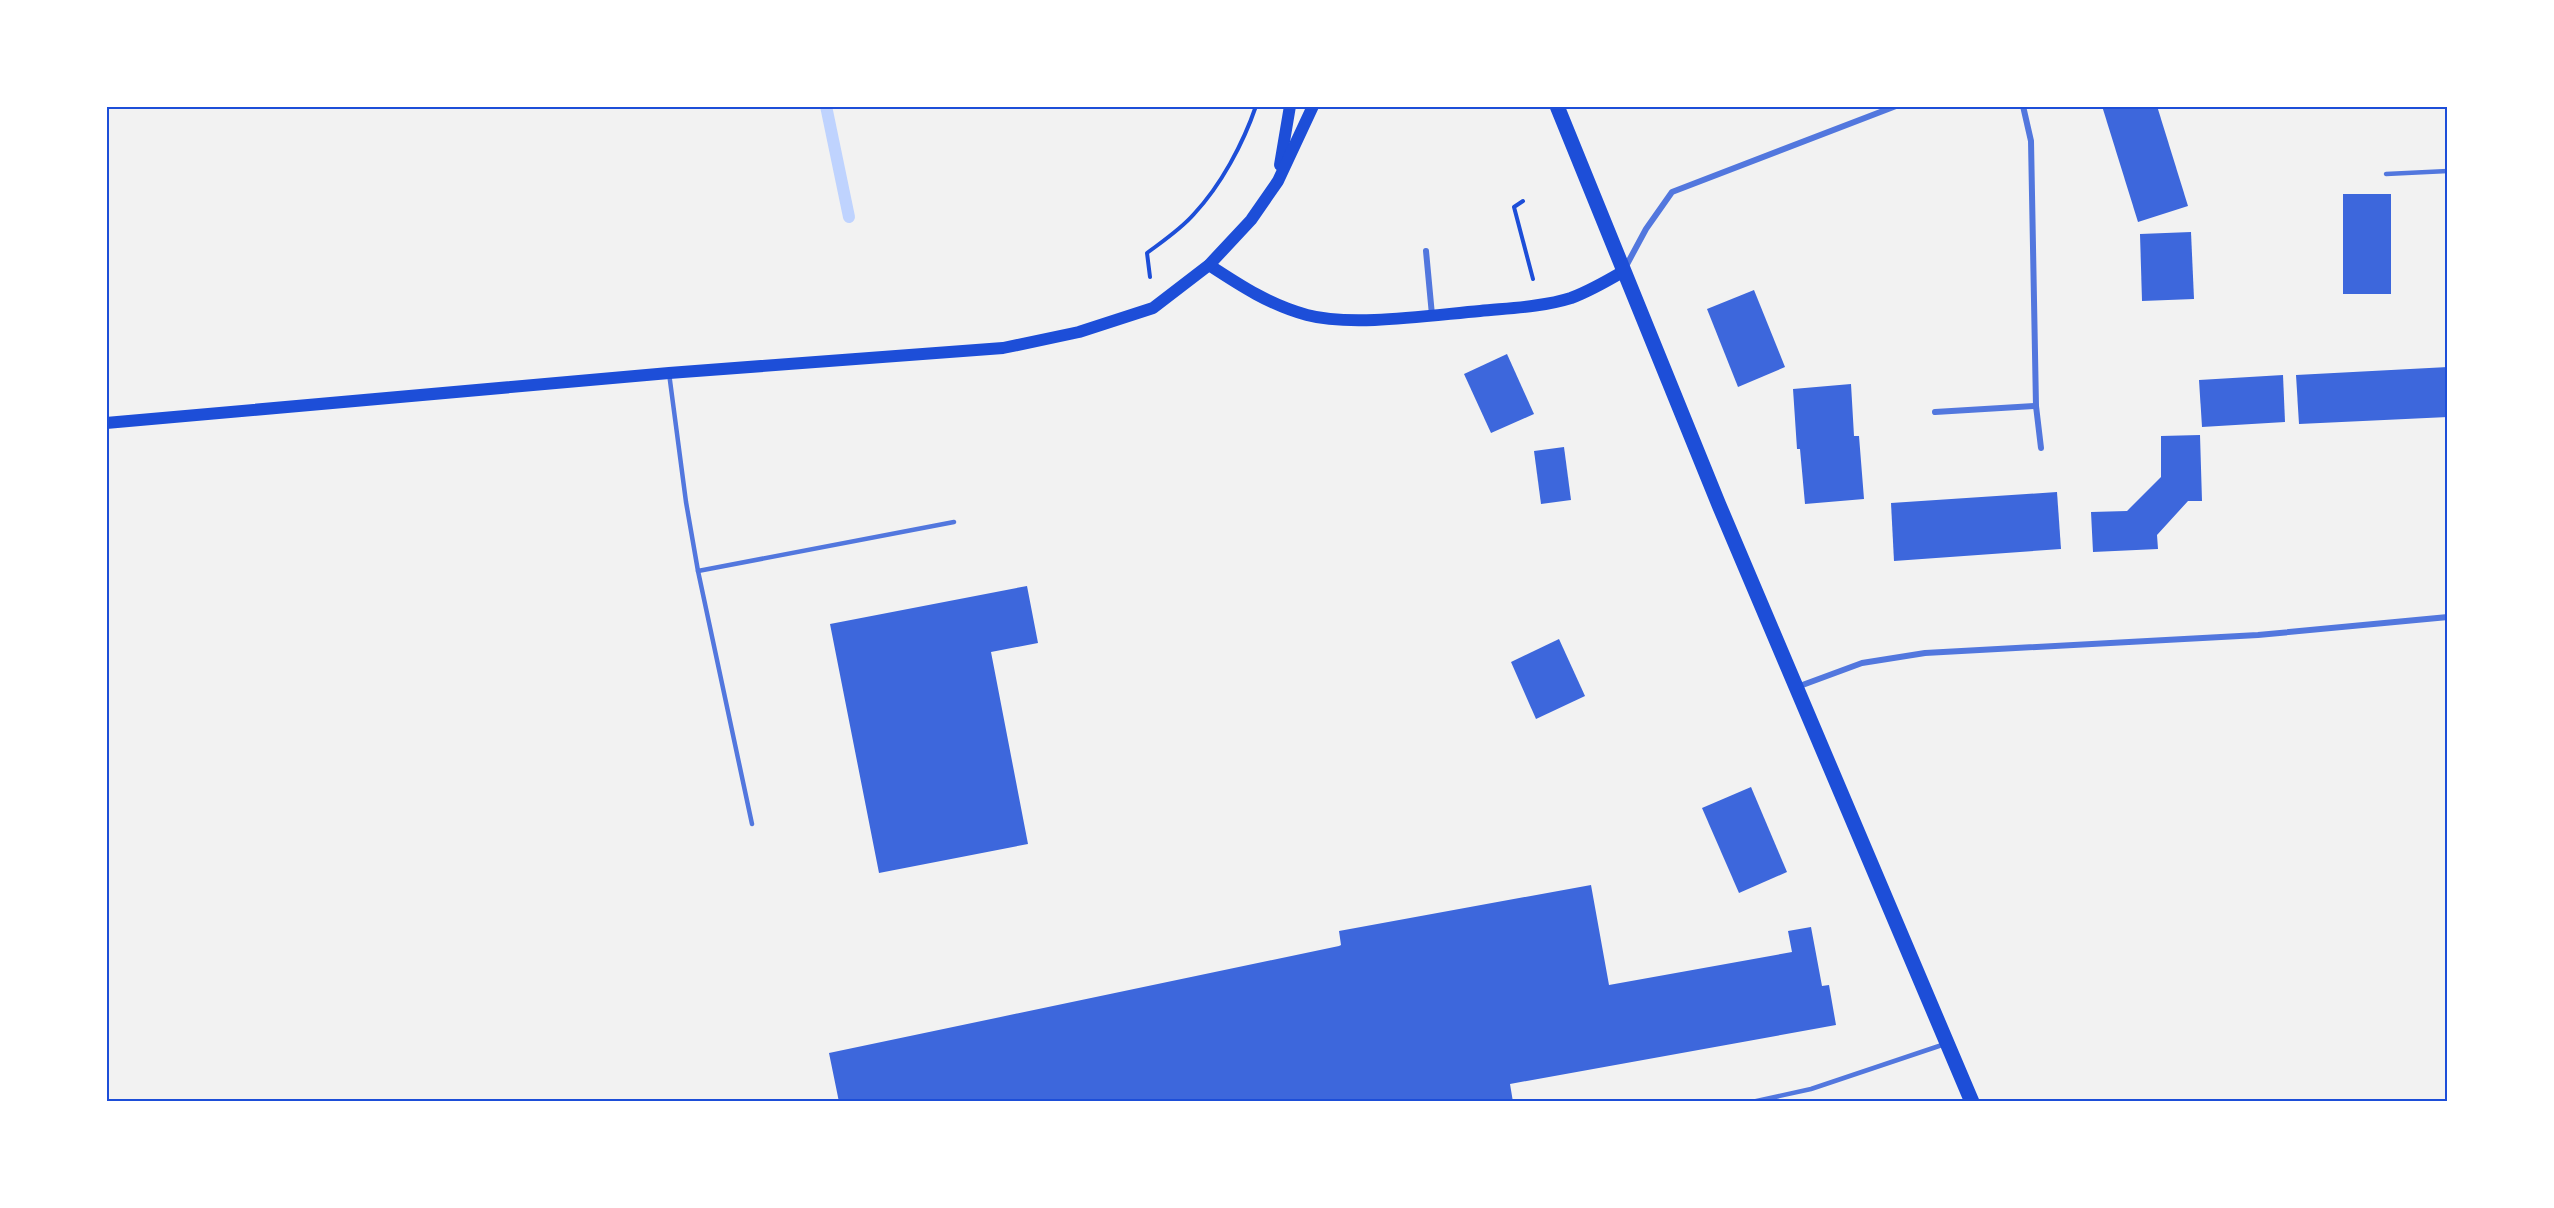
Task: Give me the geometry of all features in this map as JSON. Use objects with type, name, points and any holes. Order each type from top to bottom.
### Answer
[{"type":"main road","points":[[1278,181],[1290,106]]},
{"type":"main road","points":[[106,423],[669,374],[1003,348],[1079,332],[1153,308],[1209,265],[1251,220],[1278,181],[1313,106]]},
{"type":"main road","points":[[1557,106],[1719,505],[1972,1101]]},
{"type":"main road","points":[[1209,265],[1259,297],[1309,315],[1344,320],[1540,305],[1570,298],[1599,286],[1624,271]]},
{"type":"street","points":[[1624,271],[1646,229],[1672,192],[1896,106]]},
{"type":"street","points":[[2023,106],[2031,141],[2036,406],[2041,448]]},
{"type":"street","points":[[1426,251],[1432,315]]},
{"type":"street","points":[[1935,412],[2036,406]]},
{"type":"street","points":[[1797,687],[1862,663],[1925,653],[2258,635],[2448,617]]},
{"type":"lane","points":[[2386,174],[2448,171]]},
{"type":"lane","points":[[669,374],[684,490],[698,571],[752,824]]},
{"type":"lane","points":[[698,571],[954,522]]},
{"type":"lane","points":[[1752,1101],[1811,1089],[1947,1043]]},
{"type":"path","points":[[1153,308],[1147,253],[1193,215],[1214,189],[1234,155],[1256,106]]},
{"type":"path","points":[[1523,201],[1514,207],[1534,284]]},
{"type":"building","points":[[2102,106],[2157,106],[2188,206],[2138,222]]},
{"type":"building","points":[[2343,194],[2391,194],[2391,294],[2343,294]]},
{"type":"building","points":[[2191,232],[2194,299],[2142,301],[2140,234]]},
{"type":"building","points":[[1754,290],[1785,367],[1738,387],[1707,309]]},
{"type":"building","points":[[1507,354],[1534,414],[1491,433],[1464,374]]},
{"type":"building","points":[[2448,367],[2448,417],[2299,424],[2296,375]]},
{"type":"building","points":[[2283,375],[2285,422],[2202,427],[2199,380]]},
{"type":"building","points":[[1851,384],[1854,436],[1859,436],[1864,499],[1805,504],[1800,449],[1797,449],[1793,389]]},
{"type":"building","points":[[2200,435],[2202,501],[2188,501],[2157,535],[2158,549],[2093,552],[2091,512],[2127,511],[2161,477],[2161,436]]},
{"type":"building","points":[[1564,447],[1571,500],[1541,504],[1534,451]]},
{"type":"building","points":[[2057,492],[2061,549],[1894,561],[1891,503]]},
{"type":"building","points":[[1027,586],[1038,643],[991,652],[1028,844],[879,873],[830,624]]},
{"type":"building","points":[[1559,639],[1585,696],[1536,719],[1511,662]]},
{"type":"building","points":[[1751,787],[1787,872],[1739,893],[1702,808]]},
{"type":"building","points":[[1591,885],[1609,985],[1792,952],[1788,931],[1811,927],[1822,986],[1829,985],[1836,1025],[1510,1084],[1513,1102],[839,1102],[829,1053],[1339,946],[1341,945],[1339,931]]},
{"type":"waterway","points":[[826,106],[849,217]]}]
